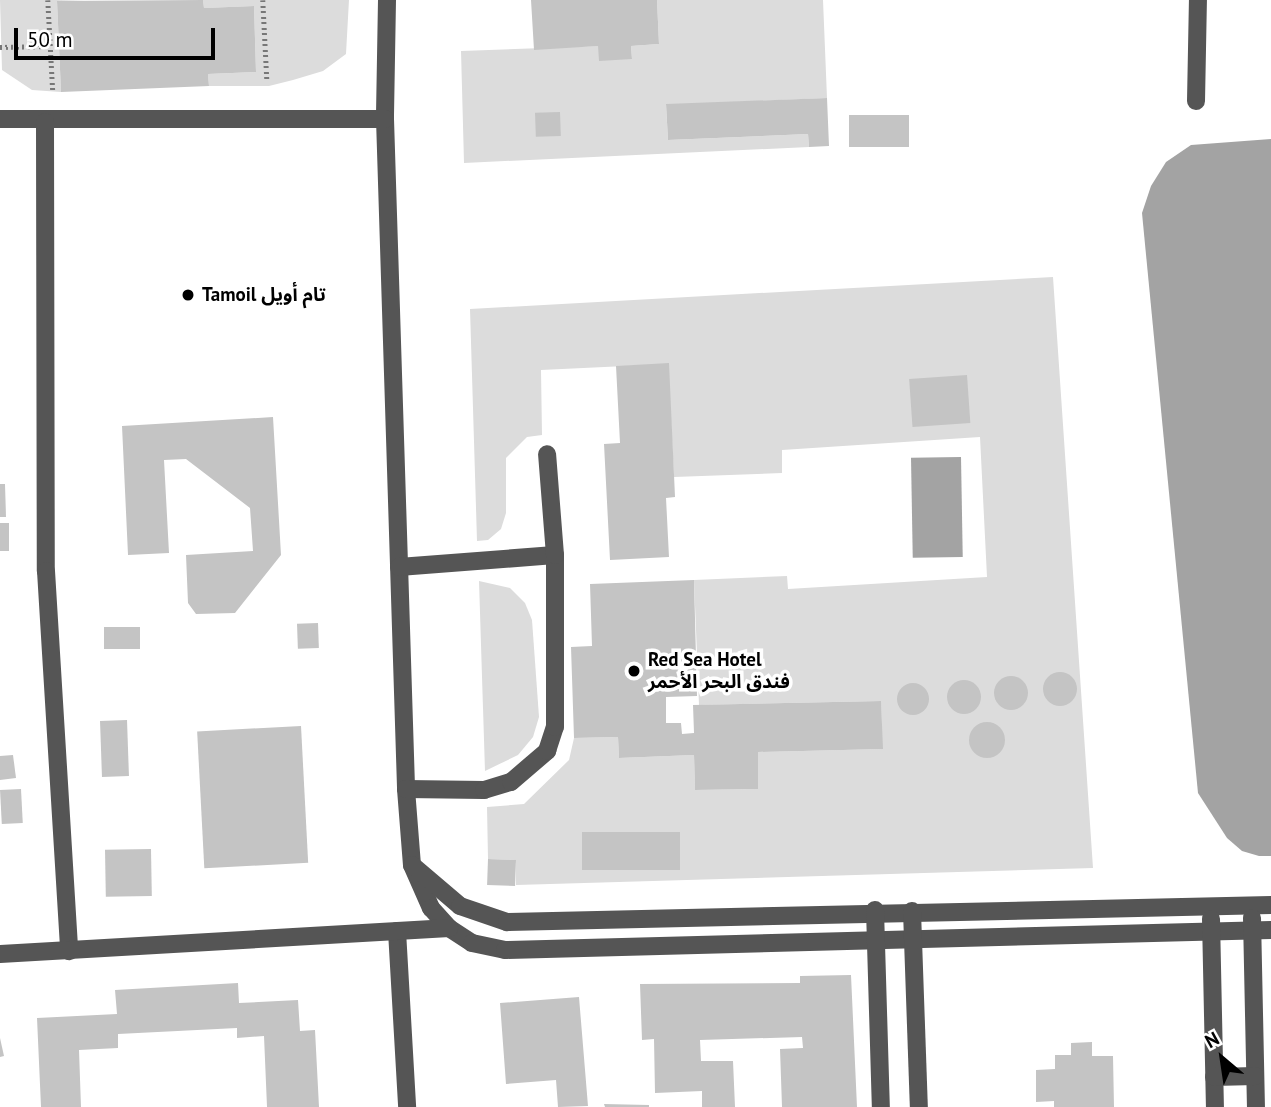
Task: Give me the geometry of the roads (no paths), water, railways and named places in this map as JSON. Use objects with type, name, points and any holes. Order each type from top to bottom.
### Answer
[{"type":"street","points":[[387,0],[385,119],[406,789],[412,865],[431,908],[449,928],[472,943],[505,950],[1271,930]]},
{"type":"street","points":[[1196,101],[1198,0]]},
{"type":"street","points":[[5,117],[45,122],[385,119]]},
{"type":"street","points":[[45,122],[46,571],[69,951]]},
{"type":"street","points":[[406,789],[493,788],[511,782],[547,751],[555,727],[555,555],[547,454]]},
{"type":"street","points":[[399,567],[555,555]]},
{"type":"street","points":[[412,865],[460,906],[492,920],[875,910],[1271,905]]},
{"type":"street","points":[[1210,905],[1215,1107]]},
{"type":"street","points":[[1252,905],[1256,1107]]},
{"type":"street","points":[[875,910],[881,1107]]},
{"type":"street","points":[[912,911],[919,1107]]},
{"type":"street","points":[[0,954],[449,928]]},
{"type":"street","points":[[397,932],[407,1107]]},
{"type":"street","points":[[1214,1077],[1255,1076]]},
{"type":"place","name":"Tamoil تام أويل","points":[[188,295]]},
{"type":"place","name":"Red Sea Hotel فندق البحر الأحمر","points":[[634,671]]}]
